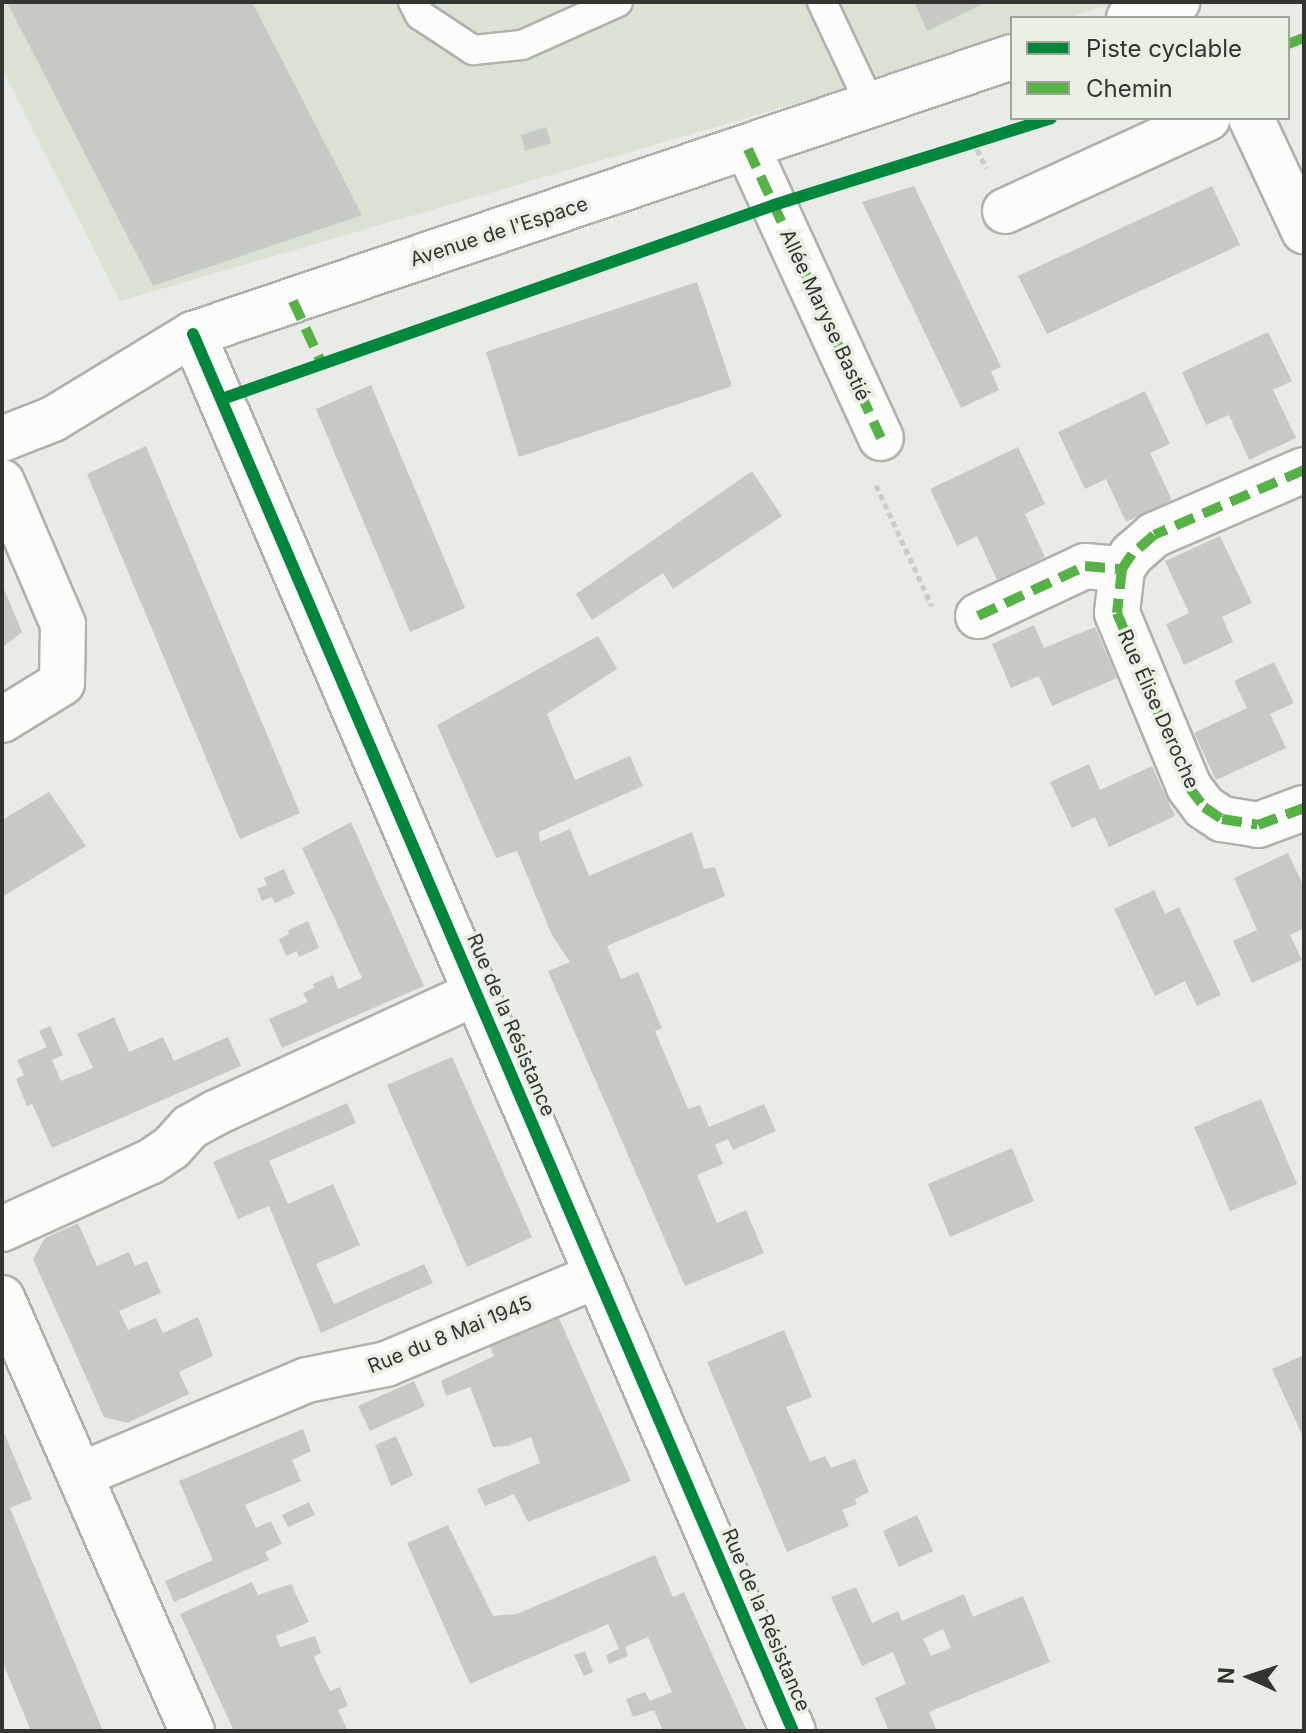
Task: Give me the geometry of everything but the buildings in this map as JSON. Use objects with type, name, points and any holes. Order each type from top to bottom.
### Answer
[{"type":"street","points":[[1135,16],[1177,2]]},
{"type":"street","name":"Avenue de l'Espace","points":[[2,439],[53,419],[193,334],[748,149],[1010,58]]},
{"type":"street","points":[[1005,211],[1204,120]]},
{"type":"street","points":[[1252,120],[1304,231]]},
{"type":"street","name":"Allée Maryse Bastié","points":[[748,149],[881,438]]},
{"type":"street","name":"Rue de la Résistance","points":[[193,334],[793,1731]]},
{"type":"street","points":[[978,616],[1085,566],[1122,569],[1132,554],[1154,535],[1304,470]]},
{"type":"street","points":[[2,482],[63,624],[63,639],[62,683],[2,720]]},
{"type":"street","name":"Rue Élise Deroche","points":[[1122,569],[1117,613],[1124,636],[1189,787],[1204,807],[1222,819],[1258,825],[1304,808]]},
{"type":"street","points":[[2,1229],[150,1162],[171,1148],[190,1127],[215,1113],[476,993]]},
{"type":"street","name":"Rue du 8 Mai 1945","points":[[80,1475],[307,1380],[378,1367],[596,1276]]},
{"type":"street","points":[[2,1298],[192,1731]]},
{"type":"lane","points":[[413,2],[420,15],[473,50],[522,45],[618,2]]},
{"type":"lane","points":[[822,2],[870,104]]},
{"type":"path","points":[[881,438],[869,469],[938,618],[978,616]]},
{"type":"shaded area","points":[[2,2],[1118,2],[1074,16],[1010,16],[1010,37],[876,80],[120,301],[2,68]]},
{"type":"marked path","points":[[1290,43],[1304,38]]},
{"type":"marked path","points":[[748,149],[881,438]]},
{"type":"marked path","points":[[293,301],[322,364]]},
{"type":"marked path","points":[[1304,470],[1154,535],[1132,554],[1122,569],[1117,613],[1189,787],[1204,807],[1222,819],[1258,825],[1304,808]]},
{"type":"marked path","points":[[978,616],[1085,566],[1122,569]]},
{"type":"cycle path","points":[[222,399],[774,205],[1045,120]]},
{"type":"cycle path","points":[[193,334],[793,1731]]}]
